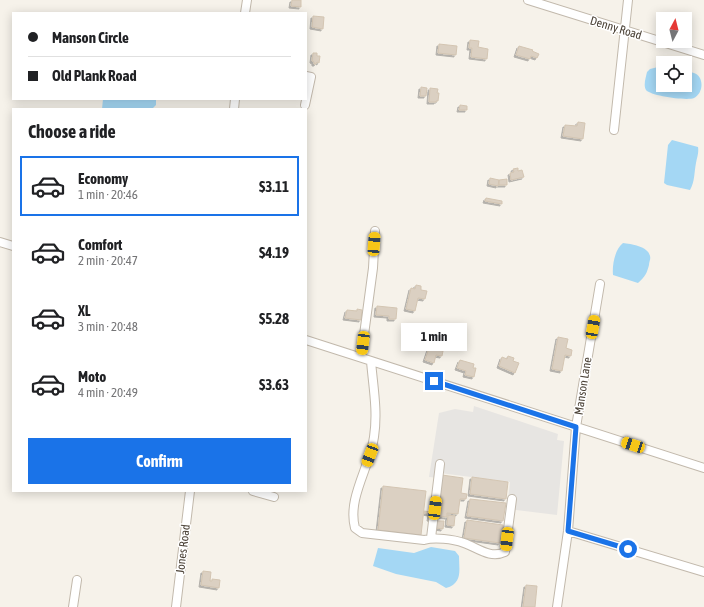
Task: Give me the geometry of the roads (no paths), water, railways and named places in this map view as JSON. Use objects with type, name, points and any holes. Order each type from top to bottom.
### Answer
[{"type":"street","points":[[245,12],[247,0]]},
{"type":"street","name":"Denny Road","points":[[528,0],[704,55]]},
{"type":"street","points":[[614,130],[628,0]]},
{"type":"street","points":[[307,92],[309,77]]},
{"type":"street","points":[[305,106],[306,100]]},
{"type":"street","points":[[361,358],[373,268],[375,231]]},
{"type":"street","points":[[0,242],[12,246]]},
{"type":"street","name":"Manson Lane","points":[[557,607],[568,531],[576,427],[600,284]]},
{"type":"street","points":[[307,340],[704,468]]},
{"type":"street","points":[[371,361],[376,404],[375,432],[370,455],[357,495],[353,519],[355,528],[362,532],[424,540],[431,538],[463,542],[485,553],[496,555],[505,552],[512,500]]},
{"type":"street","points":[[431,538],[440,464]]},
{"type":"street","name":"Jones Road","points":[[176,607],[190,492]]},
{"type":"street","points":[[256,492],[274,497]]},
{"type":"street","points":[[568,531],[704,572]]},
{"type":"street","points":[[73,607],[76,580]]},
{"type":"water","points":[[656,68],[656,92],[692,92],[692,73],[700,77],[702,85],[700,92],[694,98],[684,99],[662,96],[649,92],[646,90],[645,81],[647,72],[650,69]]},
{"type":"water","points":[[103,100],[156,100],[156,105],[153,108],[102,108]]},
{"type":"water","points":[[672,140],[698,147],[694,180],[690,190],[664,183],[668,145]]},
{"type":"water","points":[[623,243],[643,248],[649,253],[649,265],[646,273],[638,283],[613,275],[615,258],[618,249]]},
{"type":"water","points":[[431,547],[455,551],[459,556],[458,579],[451,586],[446,588],[436,582],[396,574],[373,566],[378,548],[414,553]]}]
